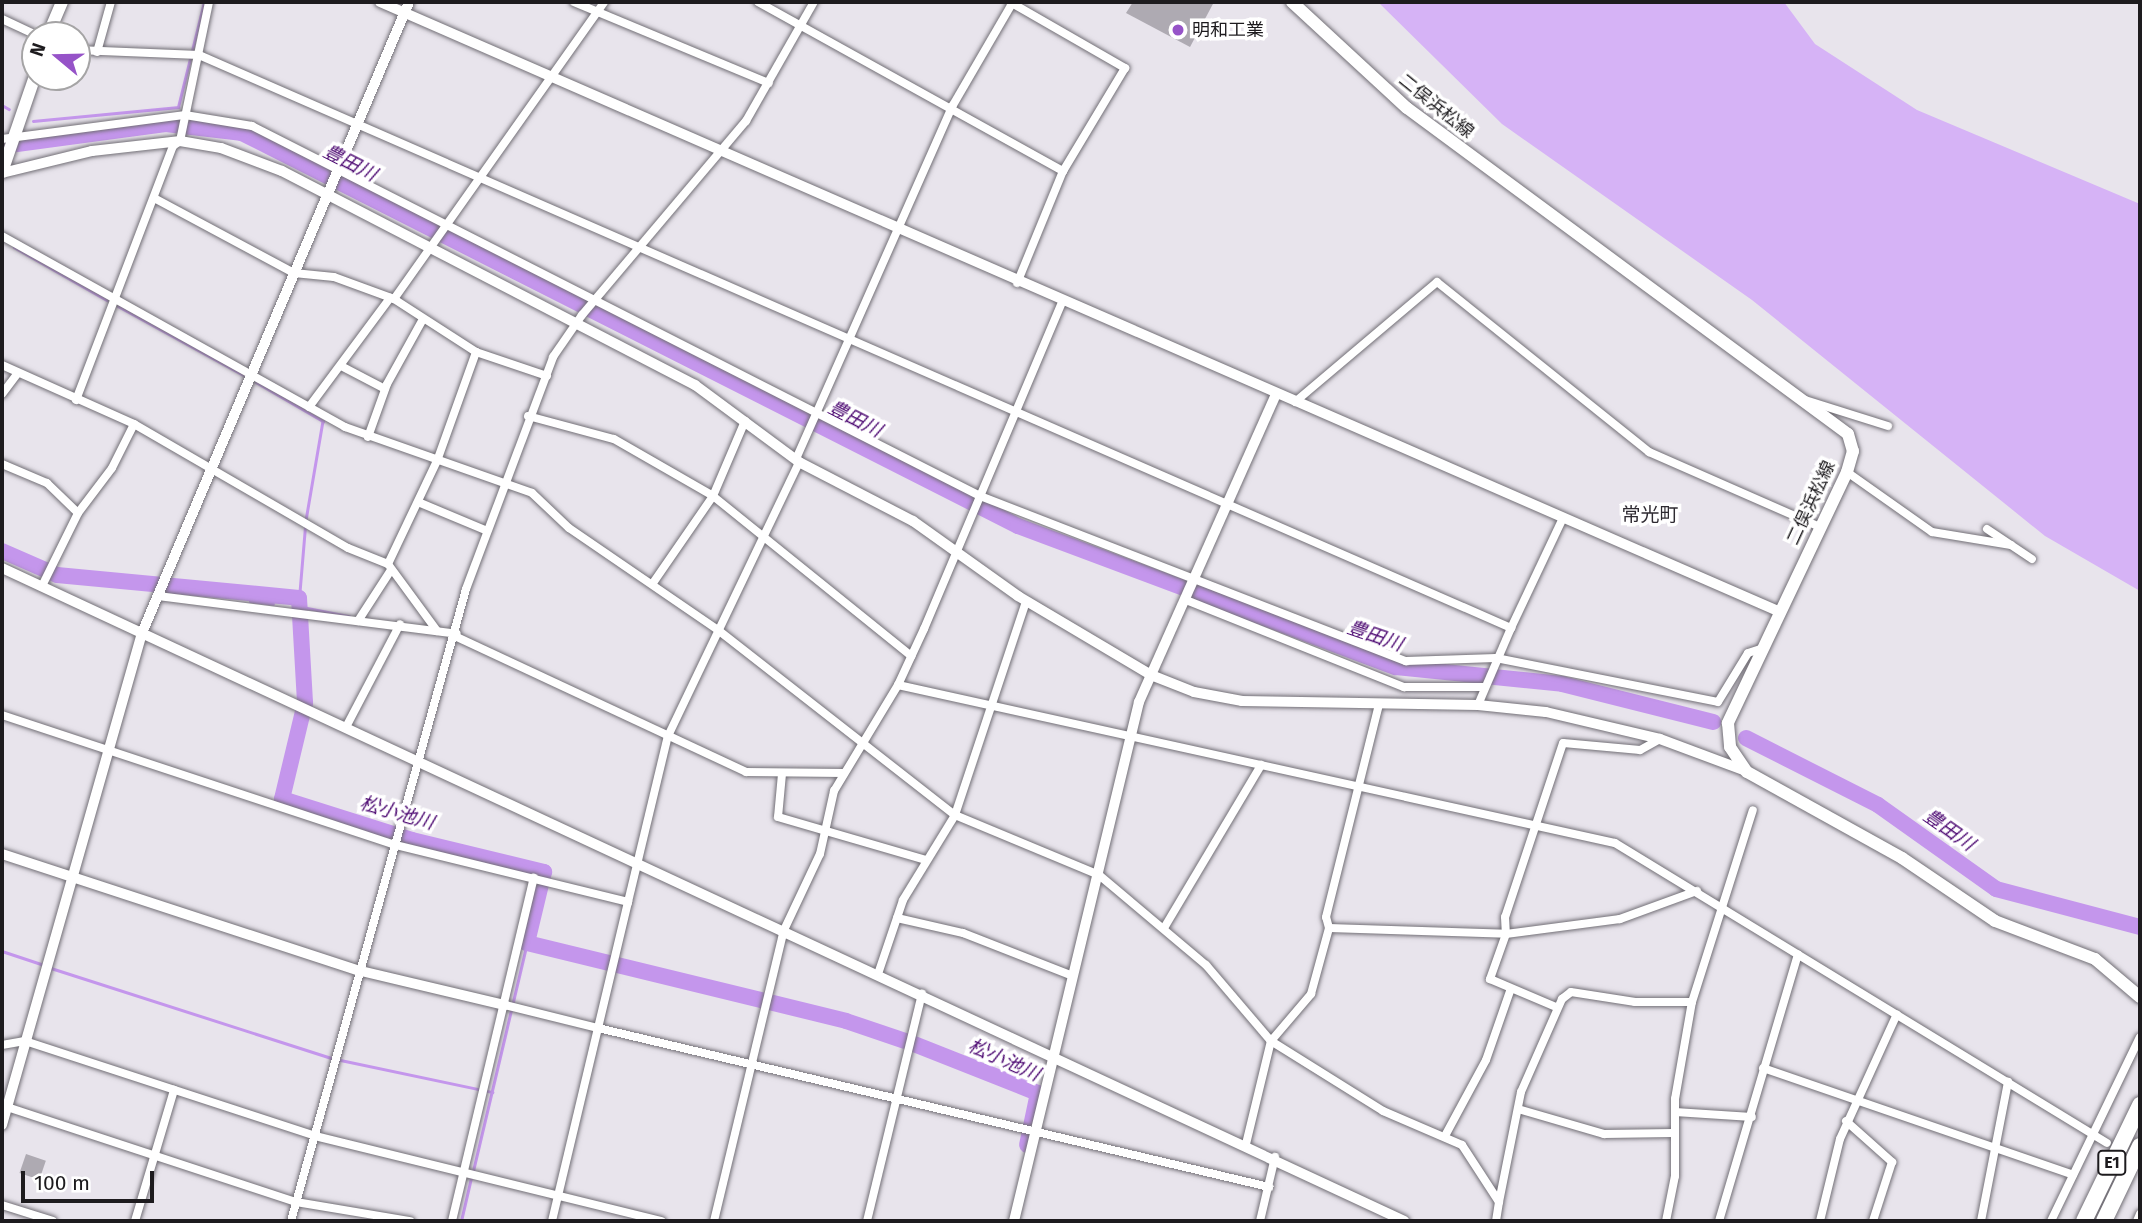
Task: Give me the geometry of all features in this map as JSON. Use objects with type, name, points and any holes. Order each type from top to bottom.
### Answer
[{"type":"highway","name":"E1","points":[[2084,1221],[2140,1105]]},
{"type":"highway","name":"E1","points":[[2104,1221],[2140,1146]]},
{"type":"main road","points":[[54,21],[62,2]]},
{"type":"main road","name":"二俣浜松線","points":[[1292,2],[1407,108],[1847,434],[1853,452],[1847,472],[1760,649],[1728,723],[1730,747],[1747,772]]},
{"type":"main road","points":[[2,173],[7,159],[8,138],[28,91]]},
{"type":"main road","points":[[1747,772],[1902,858],[1995,921],[2095,959],[2140,997]]},
{"type":"street","points":[[97,52],[111,2]]},
{"type":"street","points":[[76,400],[173,146],[181,137],[209,2]]},
{"type":"street","points":[[380,2],[407,7],[553,77],[896,230],[1780,612]]},
{"type":"street","points":[[574,2],[769,83]]},
{"type":"street","points":[[309,407],[323,383],[343,367],[392,298],[436,243],[604,2]]},
{"type":"street","points":[[758,2],[1063,171]]},
{"type":"street","points":[[292,1221],[485,530],[528,415],[580,318],[718,151],[769,83],[814,2]]},
{"type":"street","points":[[552,1221],[668,736],[765,535],[896,230],[951,110],[1011,2],[1125,68],[1063,171],[1017,283]]},
{"type":"street","points":[[2,1125],[142,633],[407,7]]},
{"type":"street","points":[[2,19],[21,28]]},
{"type":"street","points":[[91,51],[198,55],[849,342],[1511,628]]},
{"type":"street","points":[[8,138],[185,115],[252,126],[450,223],[979,496],[1406,661],[1495,661],[1718,702],[1748,653],[1760,649]]},
{"type":"street","points":[[2,173],[92,150],[181,137],[242,154],[329,188],[580,318],[695,385],[798,460],[956,550],[1026,601],[1151,675],[1220,699],[1478,705],[1546,712],[1660,738],[1747,772]]},
{"type":"street","points":[[154,198],[294,273],[334,277],[392,298],[476,352],[547,376]]},
{"type":"street","points":[[2,236],[249,378],[368,436],[532,493],[593,546],[653,583],[718,629],[861,744],[955,815],[1099,874],[1164,928],[1231,990],[1270,1041],[1383,1111],[1446,1134],[1462,1145],[1499,1202]]},
{"type":"street","points":[[1295,402],[1437,282],[1649,452],[1820,527]]},
{"type":"street","points":[[714,1221],[784,930],[826,829],[844,773],[898,685],[1062,303]]},
{"type":"street","points":[[368,436],[385,389],[423,319]]},
{"type":"street","points":[[358,621],[389,567],[437,461],[476,352]]},
{"type":"street","points":[[2,365],[134,424],[306,524],[389,567],[437,631]]},
{"type":"street","points":[[343,367],[385,389]]},
{"type":"street","points":[[2,394],[17,374]]},
{"type":"street","points":[[1014,1221],[1130,738],[1151,675],[1276,394]]},
{"type":"street","points":[[1802,400],[1888,426]]},
{"type":"street","points":[[528,415],[614,439],[713,496],[765,535],[911,656]]},
{"type":"street","points":[[653,583],[713,496],[745,421]]},
{"type":"street","points":[[46,577],[78,513],[112,468],[134,424]]},
{"type":"street","points":[[2,464],[47,483],[78,513]]},
{"type":"street","points":[[1847,472],[1931,532],[2011,545]]},
{"type":"street","points":[[418,502],[485,530]]},
{"type":"street","points":[[1478,705],[1495,661],[1562,520]]},
{"type":"street","points":[[1987,529],[2032,559]]},
{"type":"street","points":[[2,568],[46,577],[142,633],[1054,1054],[1275,1157],[1404,1221]]},
{"type":"street","points":[[158,596],[400,624],[457,636],[746,772],[844,773]]},
{"type":"street","points":[[1186,598],[1404,687],[1486,685]]},
{"type":"street","points":[[878,974],[897,918],[926,860],[955,815],[988,706],[1026,601]]},
{"type":"street","points":[[346,727],[400,624]]},
{"type":"street","points":[[898,685],[1615,843],[1724,907],[2107,1143]]},
{"type":"street","points":[[1246,1144],[1270,1041],[1311,994],[1329,928],[1326,917],[1361,787],[1379,704]]},
{"type":"street","points":[[2,715],[396,843],[628,902]]},
{"type":"street","points":[[1556,1007],[1510,991],[1490,979],[1506,934],[1505,917],[1563,743],[1640,750],[1660,738]]},
{"type":"street","points":[[1164,928],[1261,765]]},
{"type":"street","points":[[782,774],[778,817],[926,860]]},
{"type":"street","points":[[1666,1221],[1675,1176],[1675,1112],[1692,1002],[1753,810]]},
{"type":"street","points":[[2,854],[360,971],[1269,1187]]},
{"type":"street","points":[[452,1221],[535,879]]},
{"type":"street","points":[[1329,928],[1506,934],[1620,919],[1697,891]]},
{"type":"street","points":[[897,918],[963,933],[1073,976]]},
{"type":"street","points":[[1719,1221],[1719,1209],[1752,1117],[1763,1068],[1798,954]]},
{"type":"street","points":[[1446,1134],[1486,1060],[1510,991]]},
{"type":"street","points":[[1496,1221],[1518,1109],[1556,1007],[1571,992],[1635,1002],[1692,1002]]},
{"type":"street","points":[[867,1221],[922,993]]},
{"type":"street","points":[[1820,1221],[1846,1121],[1897,1014]]},
{"type":"street","points":[[2051,1221],[2140,1037]]},
{"type":"street","points":[[2,1045],[25,1041],[315,1136],[662,1221]]},
{"type":"street","points":[[1763,1068],[2073,1175]]},
{"type":"street","points":[[1981,1221],[2008,1082]]},
{"type":"street","points":[[135,1221],[173,1090]]},
{"type":"street","points":[[7,1107],[296,1202],[410,1221]]},
{"type":"street","points":[[1518,1109],[1604,1135],[1673,1133]]},
{"type":"street","points":[[1675,1112],[1752,1117]]},
{"type":"street","points":[[1846,1121],[1892,1162],[1873,1221]]},
{"type":"street","points":[[1260,1221],[1275,1157]]},
{"type":"street","points":[[2,1205],[53,1221]]},
{"type":"street","points":[[2137,1221],[2140,1214]]},
{"type":"shaded area","points":[[1378,2],[1784,2],[1815,44],[1917,110],[2140,204],[2140,591],[2045,536],[1752,300],[1502,124]]},
{"type":"building","name":"明和工業","points":[[1133,2],[1214,2],[1190,47],[1126,13]]},
{"type":"building","points":[[26,1154],[46,1161],[39,1180],[19,1173]]},
{"type":"waterway","points":[[33,121],[178,107],[204,2]]},
{"type":"waterway","points":[[2,105],[9,109]]},
{"type":"waterway","name":"豊田川","points":[[2,146],[166,124],[242,133],[1018,526],[1396,667],[1562,684],[1713,722]]},
{"type":"waterway","points":[[14,247],[107,300]]},
{"type":"waterway","points":[[118,306],[247,377]]},
{"type":"waterway","points":[[256,382],[323,421],[306,520]]},
{"type":"waterway","points":[[299,598],[305,527]]},
{"type":"waterway","name":"松小池川","points":[[2,551],[57,575],[299,598],[305,703],[282,799],[412,840],[544,872],[527,943],[846,1021],[905,1041]]},
{"type":"waterway","points":[[250,601],[273,604]]},
{"type":"waterway","points":[[297,606],[349,616]]},
{"type":"waterway","name":"豊田川","points":[[1746,738],[1878,805],[1996,889],[2140,927]]},
{"type":"waterway","points":[[473,1171],[527,943]]},
{"type":"waterway","points":[[2,951],[44,965]]},
{"type":"waterway","points":[[51,968],[331,1058],[492,1092]]},
{"type":"waterway","name":"松小池川","points":[[914,1044],[1038,1093],[1027,1145]]},
{"type":"waterway","points":[[461,1221],[471,1178]]},
{"type":"place","name":"明和工業","points":[[1178,30]]},
{"type":"district","name":"常光町","points":[[1650,515]]}]
